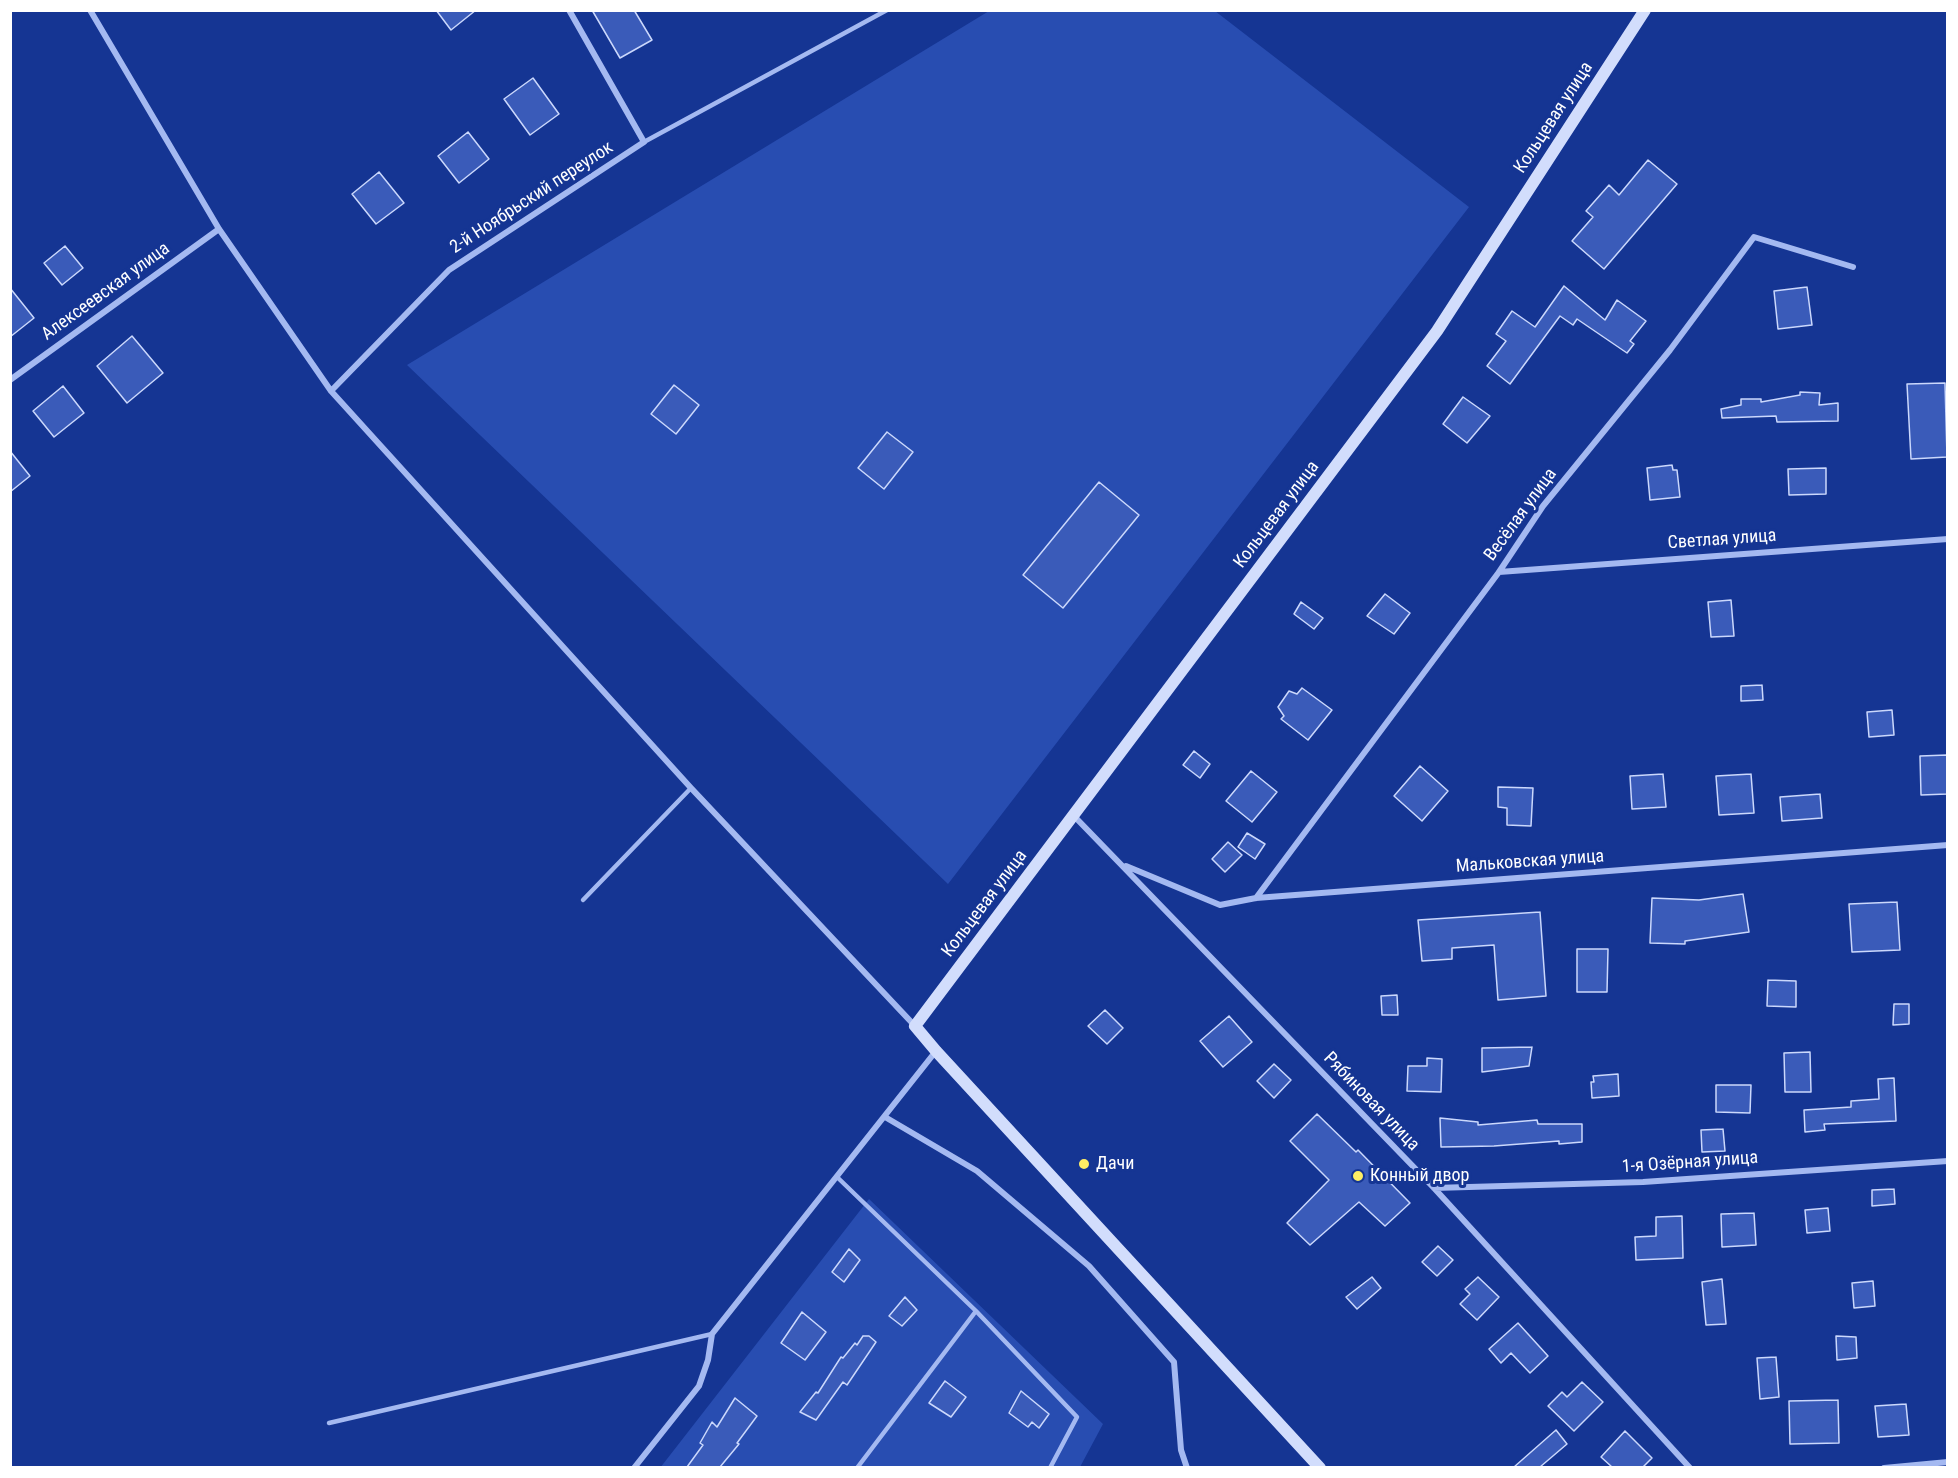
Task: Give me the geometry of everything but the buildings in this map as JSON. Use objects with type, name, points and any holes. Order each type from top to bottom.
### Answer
[{"type":"street","points":[[90,10],[219,229],[331,391],[691,788],[915,1026],[936,1052],[1320,1467]]},
{"type":"street","points":[[569,10],[645,142]]},
{"type":"street","name":"Кольцевая улица","points":[[915,1026],[1437,331],[1645,10]]},
{"type":"street","name":"2-й Ноябрьский переулок","points":[[331,391],[449,270],[645,142]]},
{"type":"street","name":"Алексеевская улица","points":[[10,380],[219,229]]},
{"type":"street","name":"Весёлая улица","points":[[1256,898],[1499,572],[1543,506],[1670,350],[1754,237],[1852,267]]},
{"type":"street","name":"Светлая улица","points":[[1499,572],[1947,539]]},
{"type":"street","name":"Рябиновая улица","points":[[1073,815],[1434,1188],[1690,1467]]},
{"type":"street","name":"Мальковская улица","points":[[1122,865],[1220,905],[1256,898],[1947,845]]},
{"type":"street","points":[[634,1467],[699,1386],[708,1360],[712,1334],[936,1052]]},
{"type":"street","points":[[885,1117],[977,1171],[1089,1266],[1174,1362],[1181,1450],[1187,1467]]},
{"type":"street","name":"1-я Озёрная улица","points":[[1434,1188],[1643,1182],[1947,1161]]},
{"type":"street","points":[[1884,1467],[1947,1462]]},
{"type":"lane","points":[[645,142],[887,10]]},
{"type":"lane","points":[[583,900],[691,788]]},
{"type":"lane","points":[[837,1176],[976,1311],[1077,1417],[1050,1467]]},
{"type":"lane","points":[[857,1467],[976,1311]]},
{"type":"lane","points":[[329,1423],[712,1334]]},
{"type":"shaded area","points":[[989,11],[1215,11],[1469,207],[948,884],[407,365]]},
{"type":"shaded area","points":[[869,1199],[1103,1424],[1080,1467],[660,1468]]},
{"type":"place","name":"Дачи","points":[[1084,1164]]},
{"type":"place","name":"Конный двор","points":[[1358,1176]]}]
